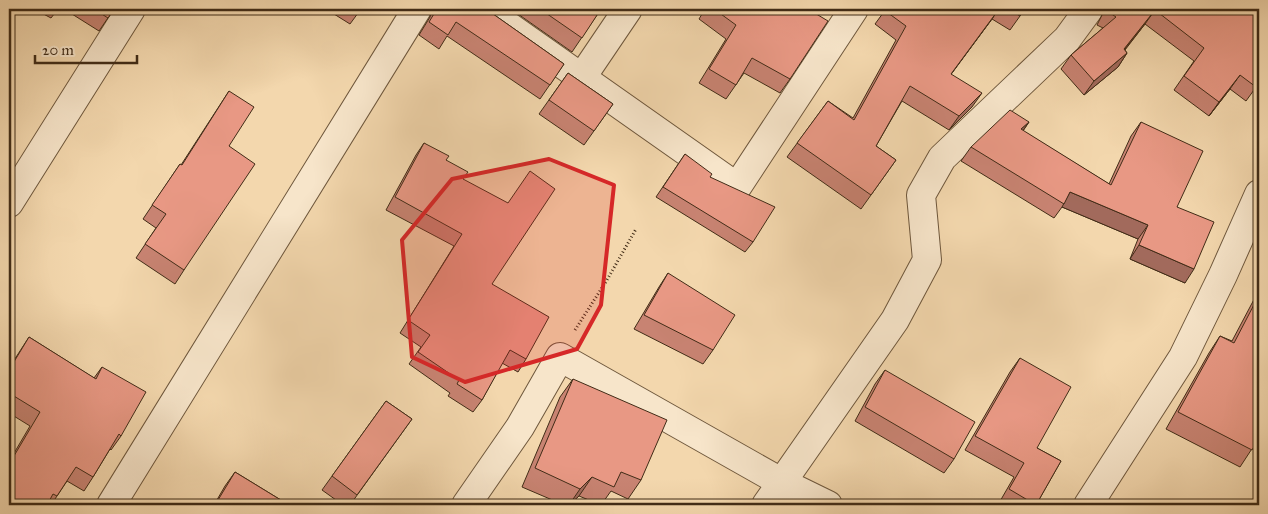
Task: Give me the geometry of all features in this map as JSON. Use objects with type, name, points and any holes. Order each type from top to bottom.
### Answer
[{"type":"street","points":[[9,203],[132,9]]},
{"type":"street","points":[[111,505],[417,9]]},
{"type":"street","points":[[484,9],[737,187],[854,9]]},
{"type":"street","points":[[582,77],[628,9]]},
{"type":"street","points":[[766,505],[895,320],[927,260],[921,195],[942,158],[1067,39],[1089,9]]},
{"type":"street","points":[[1088,505],[1183,356],[1223,275],[1259,194]]},
{"type":"street","points":[[466,505],[520,427],[560,357],[781,482],[828,505]]},
{"type":"path","points":[[560,357],[636,229]]},
{"type":"highlighted area","points":[[549,159],[614,185],[601,305],[577,349],[465,382],[412,357],[402,240],[452,179]]},
{"type":"building","points":[[94,9],[114,9],[108,18]]},
{"type":"building","points":[[437,9],[486,9],[564,64],[550,85],[456,22],[448,35],[429,22]]},
{"type":"building","points":[[540,9],[601,9],[582,38]]},
{"type":"building","points":[[714,9],[808,9],[828,21],[790,79],[752,58],[736,85],[709,69],[736,25]]},
{"type":"building","points":[[999,9],[951,74],[982,93],[959,116],[910,86],[876,146],[896,160],[871,195],[797,143],[828,101],[854,120],[906,26],[884,10]]},
{"type":"building","points":[[1008,9],[1025,9],[1020,16]]},
{"type":"building","points":[[1108,9],[1259,9],[1259,82],[1256,87],[1240,75],[1219,102],[1184,76],[1204,48],[1155,10],[1124,49],[1127,53],[1094,81],[1071,55],[1116,17],[1107,11]]},
{"type":"building","points":[[568,73],[613,104],[594,131],[549,100]]},
{"type":"building","points":[[229,91],[254,107],[229,146],[255,164],[184,270],[145,244],[166,214],[152,205],[180,164],[182,165]]},
{"type":"building","points":[[1010,110],[1029,122],[1021,129],[1111,185],[1141,122],[1203,151],[1177,207],[1214,222],[1194,269],[1139,245],[1148,225],[1070,192],[1064,204],[971,147]]},
{"type":"building","points":[[424,143],[449,156],[446,160],[468,172],[463,179],[508,203],[530,171],[555,189],[492,284],[549,317],[526,359],[510,350],[482,400],[457,384],[459,380],[418,352],[430,335],[408,320],[462,234],[395,197]]},
{"type":"building","points":[[685,154],[712,174],[710,177],[775,207],[753,242],[663,187]]},
{"type":"building","points":[[668,273],[735,315],[713,350],[644,315]]},
{"type":"building","points":[[1259,295],[1259,438],[1252,450],[1178,412],[1220,336],[1234,343]]},
{"type":"building","points":[[29,337],[96,379],[102,367],[146,392],[121,436],[119,434],[93,477],[76,467],[57,496],[53,494],[47,505],[9,505],[9,459],[11,461],[40,412],[9,393],[9,370]]},
{"type":"building","points":[[1020,358],[1071,387],[1037,448],[1061,461],[1036,505],[1009,489],[1024,463],[975,436]]},
{"type":"building","points":[[885,370],[975,422],[954,459],[865,407]]},
{"type":"building","points":[[573,379],[667,420],[641,480],[621,472],[614,487],[592,477],[580,489],[535,468]]},
{"type":"building","points":[[386,401],[412,419],[357,495],[332,476]]},
{"type":"building","points":[[235,472],[289,505],[215,505]]}]
